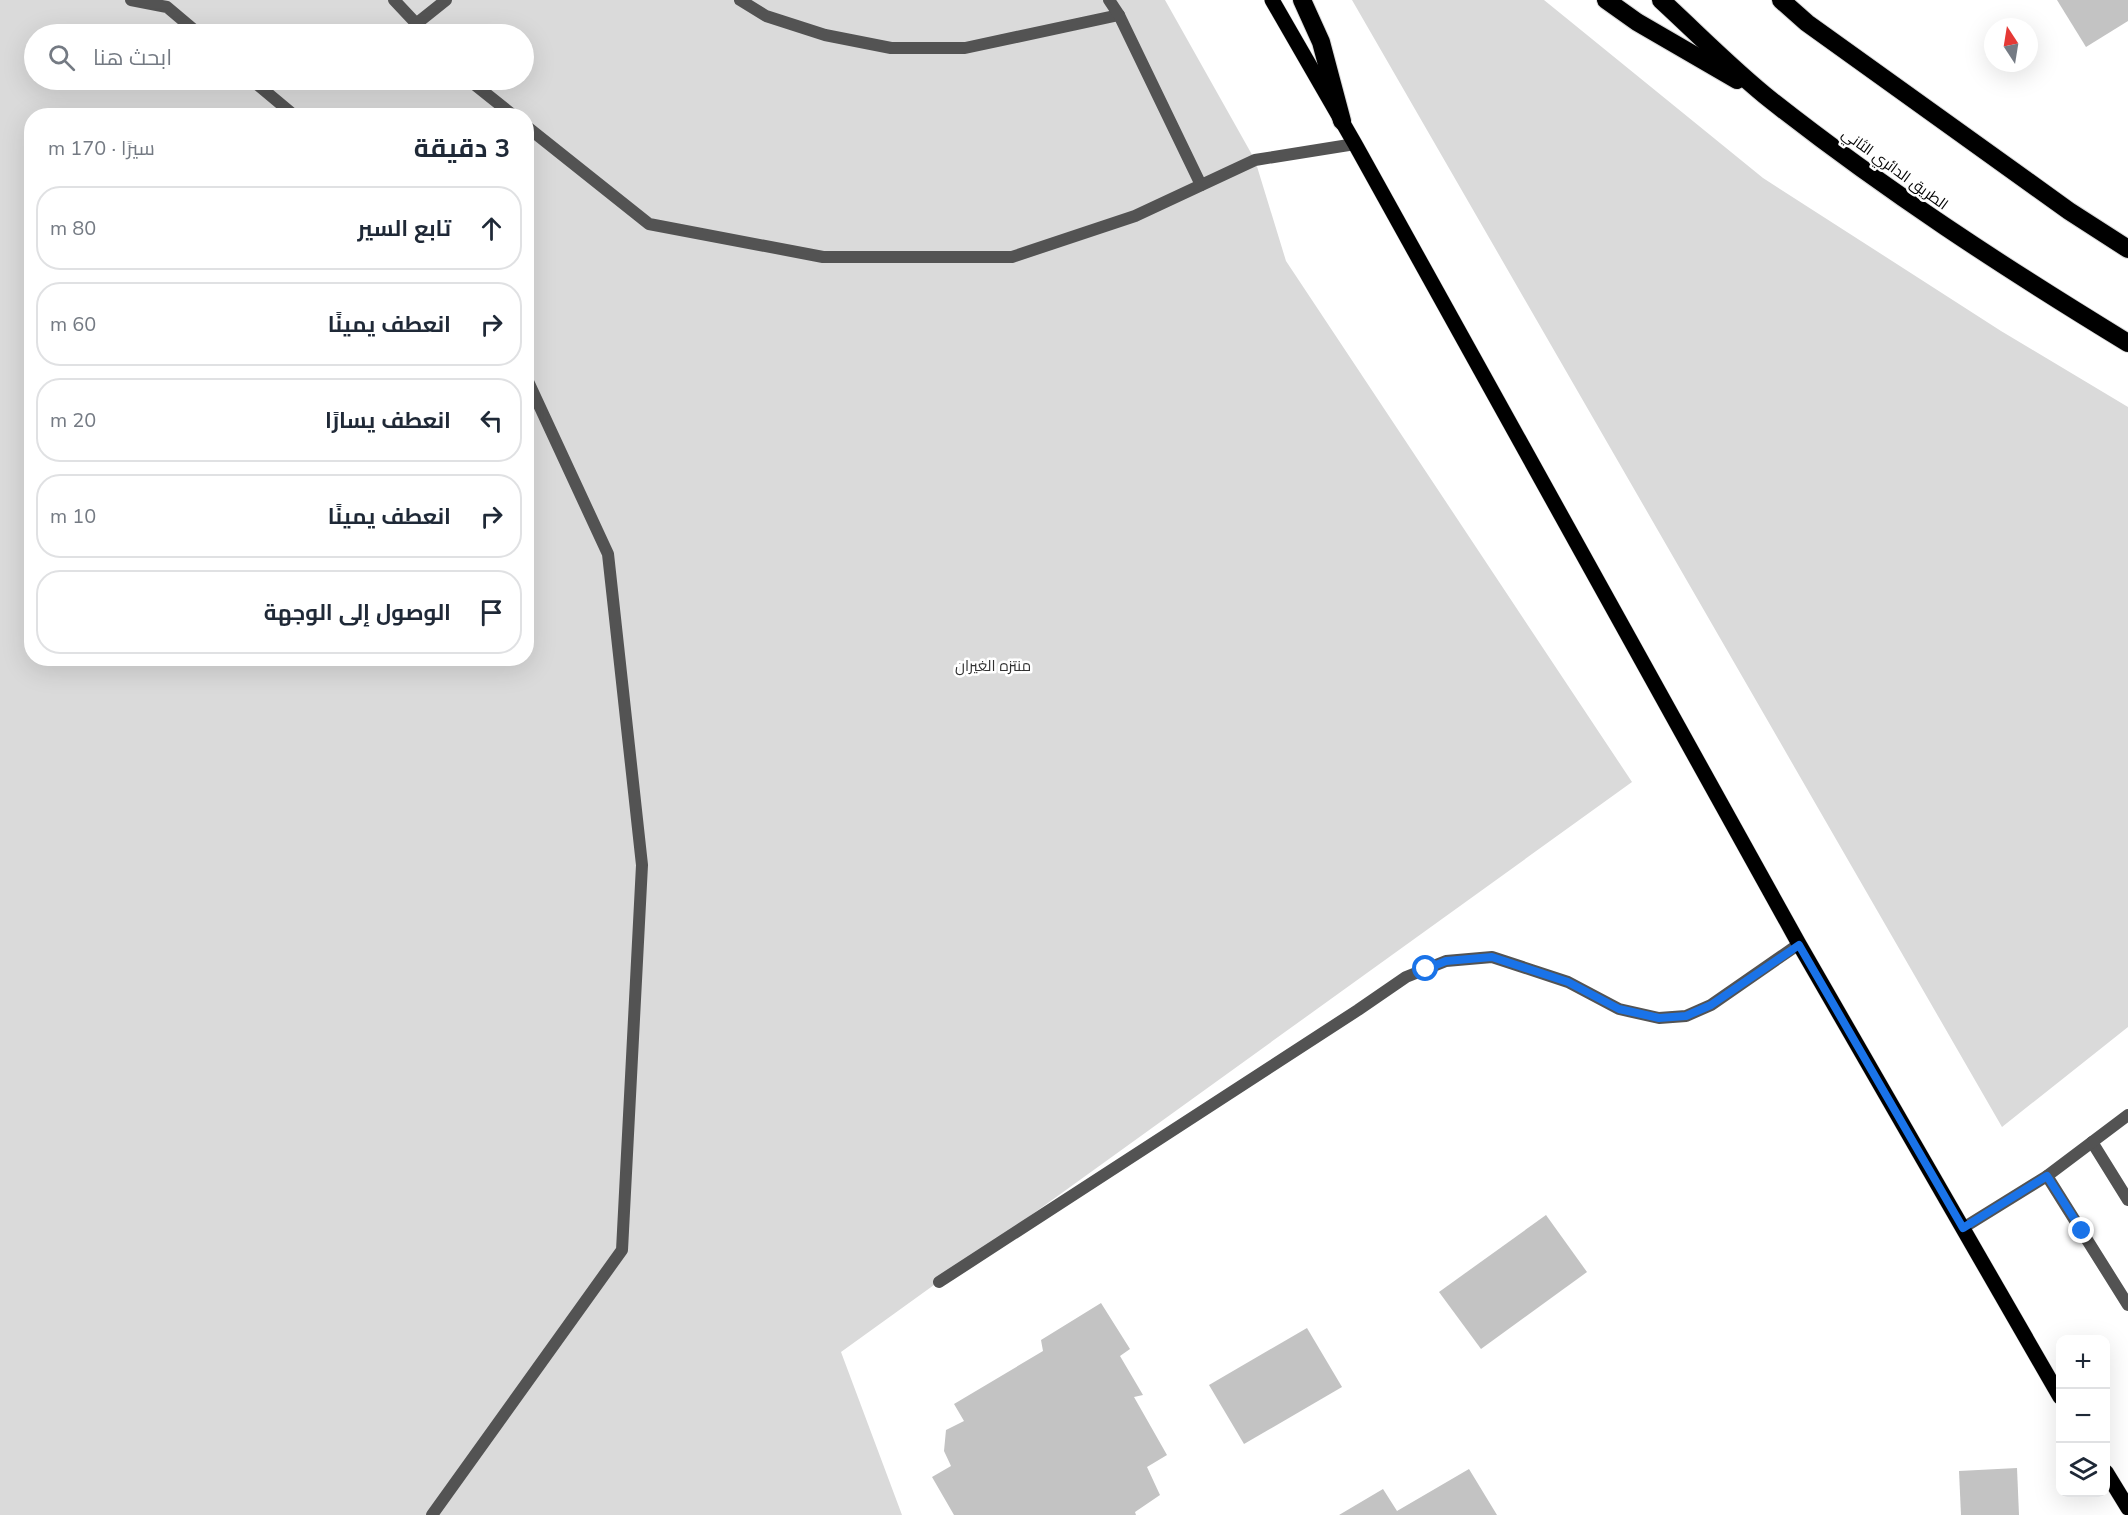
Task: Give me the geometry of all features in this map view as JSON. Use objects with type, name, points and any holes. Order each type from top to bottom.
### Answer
[{"type":"highway","points":[[1302,0],[1321,42],[1342,121]]},
{"type":"highway","points":[[1606,0],[1637,22],[1770,99]]},
{"type":"highway","name":"الطريق الدائري الثاني","points":[[1660,0],[1770,99],[1890,191],[2047,294],[2128,343]]},
{"type":"highway","points":[[1781,0],[1817,30],[2069,211],[2128,249]]},
{"type":"main road","points":[[1272,0],[1355,144],[1799,945],[2056,1389]]},
{"type":"main road","points":[[2110,1479],[2128,1508]]},
{"type":"lane","points":[[131,0],[167,7],[187,24]]},
{"type":"lane","points":[[394,0],[416,24],[446,0]]},
{"type":"lane","points":[[740,0],[766,16],[825,35],[891,48],[965,48],[1119,15]]},
{"type":"lane","points":[[1109,0],[1119,15],[1201,185]]},
{"type":"lane","points":[[264,90],[285,108]]},
{"type":"lane","points":[[482,90],[504,108]]},
{"type":"lane","points":[[534,132],[649,224],[823,257],[1012,256],[1135,216],[1255,159],[1355,144]]},
{"type":"lane","points":[[432,1515],[622,1250],[642,864],[608,554],[534,394]]},
{"type":"lane","points":[[939,1282],[1406,977],[1446,961],[1492,957],[1568,982],[1619,1009],[1659,1018],[1686,1016],[1711,1005],[1799,945]]},
{"type":"lane","points":[[1963,1228],[2047,1176],[2128,1115]]},
{"type":"lane","points":[[2092,1142],[2128,1200]]},
{"type":"lane","points":[[2047,1176],[2128,1305]]},
{"type":"green space","name":"منتزه الغيران","points":[[0,0],[1165,0],[1255,160],[1286,261],[1632,782],[841,1352],[902,1515],[0,1515]]},
{"type":"green space","points":[[1352,0],[1544,0],[1763,178],[2001,331],[2128,407],[2128,1027],[2002,1127]]},
{"type":"building","points":[[2057,0],[2128,0],[2128,21],[2086,47]]},
{"type":"building","points":[[1546,1215],[1587,1272],[1481,1349],[1439,1292]]},
{"type":"building","points":[[1101,1303],[1130,1349],[1120,1356],[1143,1395],[1134,1397],[1167,1455],[1147,1467],[1160,1495],[1135,1512],[1136,1515],[954,1515],[932,1477],[951,1466],[944,1451],[946,1430],[964,1421],[954,1404],[1043,1351],[1041,1340]]},
{"type":"building","points":[[1307,1328],[1342,1387],[1244,1444],[1209,1385]]},
{"type":"building","points":[[2017,1468],[2019,1515],[1961,1515],[1959,1471]]},
{"type":"building","points":[[1469,1469],[1497,1515],[1339,1515],[1383,1489],[1397,1511]]},
{"type":"route","points":[[1426,969],[1446,961],[1492,957],[1568,982],[1619,1009],[1659,1018],[1686,1016],[1711,1005],[1799,945],[1963,1228],[2047,1176],[2082,1231]]}]
